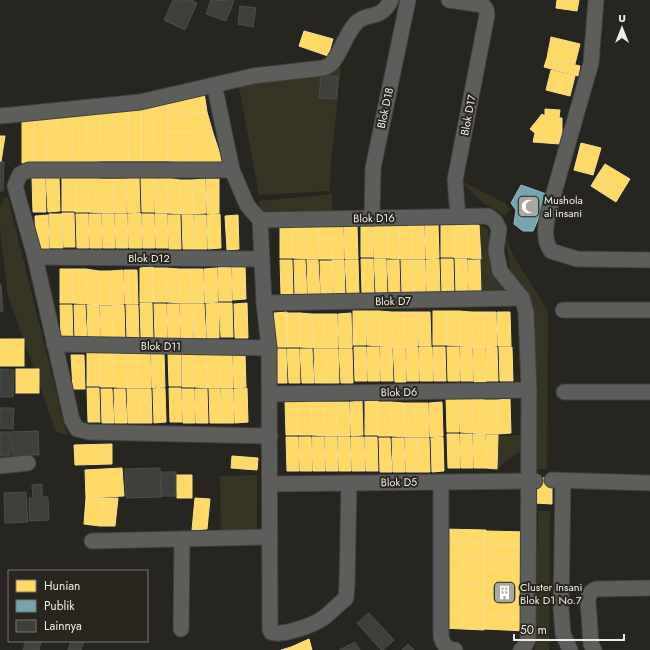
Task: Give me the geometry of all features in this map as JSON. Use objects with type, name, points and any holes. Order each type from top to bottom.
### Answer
[{"type":"street","points":[[0,116],[140,102],[252,76],[323,68],[330,64],[334,59],[347,34],[359,20],[380,14],[388,7],[391,0]]},
{"type":"street","name":"Blok D18","points":[[372,218],[373,168],[408,0]]},
{"type":"street","name":"Blok D17","points":[[449,0],[483,5],[488,15],[455,180],[458,216]]},
{"type":"street","points":[[596,0],[591,63],[549,210],[546,226],[546,239],[551,251],[577,260],[650,260]]},
{"type":"street","points":[[216,93],[232,170],[247,204],[260,220],[264,303],[269,348],[271,632],[280,634],[314,623],[346,598],[349,483]]},
{"type":"street","points":[[232,170],[29,170],[20,174],[15,186],[35,257],[72,420],[77,429],[89,432],[270,436]]},
{"type":"street","name":"Blok D16","points":[[260,220],[488,216],[496,221],[499,229],[496,252],[500,271],[522,298]]},
{"type":"street","name":"Blok D12","points":[[35,257],[262,259]]},
{"type":"street","points":[[522,298],[526,312],[532,481],[524,644]]},
{"type":"street","name":"Blok D7","points":[[264,303],[522,298]]},
{"type":"street","points":[[563,310],[650,310]]},
{"type":"street","name":"Blok D11","points":[[54,344],[269,348]]},
{"type":"street","name":"Blok D6","points":[[270,394],[529,390]]},
{"type":"street","points":[[564,392],[650,392]]},
{"type":"street","points":[[0,466],[28,463]]},
{"type":"street","name":"Blok D5","points":[[270,484],[532,481]]},
{"type":"street","points":[[570,650],[563,634],[561,609],[558,481],[650,482]]},
{"type":"street","points":[[440,482],[441,637],[444,644],[452,650],[455,650]]},
{"type":"street","points":[[92,541],[270,537]]},
{"type":"street","points":[[181,629],[182,539]]},
{"type":"street","points":[[594,650],[591,644],[588,601],[592,590],[650,588]]},
{"type":"shaded area","points":[[299,65],[341,68],[331,162],[330,191],[259,195],[236,71]]},
{"type":"shaded area","points":[[461,181],[505,203],[510,209],[505,216],[482,202]]},
{"type":"shaded area","points":[[332,194],[332,211],[260,211],[259,201]]},
{"type":"shaded area","points":[[5,196],[8,198],[67,435],[56,432],[8,296],[0,230],[0,207]]},
{"type":"shaded area","points":[[479,225],[488,229],[493,269],[506,294],[481,294]]},
{"type":"shaded area","points":[[506,239],[514,257],[548,311],[547,469],[536,469],[533,309],[510,269]]},
{"type":"shaded area","points":[[521,435],[521,451],[497,469],[497,436]]},
{"type":"shaded area","points":[[257,475],[257,530],[221,531],[220,476]]},
{"type":"shaded area","points":[[538,511],[550,511],[549,650],[535,650]]},
{"type":"building: Hunian","points":[[557,0],[579,0],[577,11],[556,8]]},
{"type":"building: Hunian","points":[[304,31],[333,39],[328,56],[299,46]]},
{"type":"building: Hunian","points":[[551,37],[580,44],[575,64],[547,58]]},
{"type":"building: Hunian","points":[[547,58],[580,66],[578,76],[544,67]]},
{"type":"building: Hunian","points":[[551,70],[575,76],[570,96],[546,90]]},
{"type":"building: Hunian","points":[[204,92],[207,112],[167,115],[167,98]]},
{"type":"building: Hunian","points":[[167,98],[167,161],[154,161],[153,102]]},
{"type":"building: Hunian","points":[[153,102],[154,161],[141,161],[141,105]]},
{"type":"building: Hunian","points":[[141,105],[141,161],[128,161],[128,109]]},
{"type":"building: Hunian","points":[[128,109],[128,161],[115,161],[114,112]]},
{"type":"building: Hunian","points":[[545,109],[560,110],[559,118],[562,118],[562,138],[560,144],[533,142],[535,133],[530,129],[542,114],[545,116]]},
{"type":"building: Hunian","points":[[100,112],[114,112],[115,161],[101,161]]},
{"type":"building: Hunian","points":[[100,112],[101,161],[86,162],[87,113]]},
{"type":"building: Hunian","points":[[207,112],[213,133],[167,132],[167,115]]},
{"type":"building: Hunian","points":[[87,113],[86,162],[73,162],[72,114]]},
{"type":"building: Hunian","points":[[72,114],[73,162],[59,162],[57,116]]},
{"type":"building: Hunian","points":[[57,116],[59,162],[47,162],[46,117]]},
{"type":"building: Hunian","points":[[46,117],[47,162],[34,163],[34,118]]},
{"type":"building: Hunian","points":[[34,118],[34,163],[22,163],[22,119]]},
{"type":"building: Hunian","points":[[167,132],[190,132],[189,162],[167,161]]},
{"type":"building: Hunian","points":[[190,132],[213,133],[223,163],[189,162]]},
{"type":"building: Hunian","points":[[0,136],[5,136],[1,162],[0,162]]},
{"type":"building: Hunian","points":[[581,143],[601,148],[593,175],[574,170]]},
{"type":"building: Hunian","points":[[605,164],[630,179],[622,192],[597,176]]},
{"type":"building: Hunian","points":[[597,176],[622,192],[616,202],[591,186]]},
{"type":"building: Hunian","points":[[59,177],[60,211],[48,212],[46,178]]},
{"type":"building: Hunian","points":[[62,177],[75,177],[75,211],[62,211]]},
{"type":"building: Hunian","points":[[32,178],[45,178],[46,212],[33,212]]},
{"type":"building: Hunian","points":[[75,178],[88,178],[89,212],[75,212]]},
{"type":"building: Hunian","points":[[88,178],[101,179],[102,213],[89,212]]},
{"type":"building: Hunian","points":[[139,178],[140,212],[127,213],[126,179]]},
{"type":"building: Hunian","points":[[141,178],[155,178],[154,212],[142,212]]},
{"type":"building: Hunian","points":[[167,178],[180,180],[181,214],[168,213]]},
{"type":"building: Hunian","points":[[167,178],[168,213],[155,213],[155,179]]},
{"type":"building: Hunian","points":[[101,179],[113,179],[114,213],[102,213]]},
{"type":"building: Hunian","points":[[113,179],[126,179],[126,213],[114,213]]},
{"type":"building: Hunian","points":[[205,179],[206,213],[193,214],[192,180]]},
{"type":"building: Hunian","points":[[206,179],[219,179],[219,213],[207,214]]},
{"type":"building: Hunian","points":[[180,180],[192,180],[193,214],[181,214]]},
{"type":"building: Hunian","points":[[62,213],[74,213],[75,247],[64,247]]},
{"type":"building: Hunian","points":[[141,213],[142,248],[129,248],[128,214]]},
{"type":"building: Hunian","points":[[49,214],[62,214],[63,248],[50,248]]},
{"type":"building: Hunian","points":[[76,214],[88,214],[89,248],[77,248]]},
{"type":"building: Hunian","points":[[89,214],[101,214],[102,248],[90,248]]},
{"type":"building: Hunian","points":[[102,214],[114,214],[115,248],[103,248]]},
{"type":"building: Hunian","points":[[115,214],[127,214],[128,248],[116,248]]},
{"type":"building: Hunian","points":[[142,214],[154,214],[155,248],[143,248]]},
{"type":"building: Hunian","points":[[155,214],[167,214],[168,248],[156,248]]},
{"type":"building: Hunian","points":[[220,214],[221,248],[208,249],[207,215]]},
{"type":"building: Hunian","points":[[48,215],[49,250],[36,250],[35,216]]},
{"type":"building: Hunian","points":[[168,215],[180,215],[181,249],[169,249]]},
{"type":"building: Hunian","points":[[182,215],[193,215],[195,249],[183,249]]},
{"type":"building: Hunian","points":[[194,215],[206,215],[207,249],[195,249]]},
{"type":"building: Hunian","points":[[238,215],[239,249],[227,250],[225,216]]},
{"type":"building: Hunian","points":[[361,223],[374,223],[373,257],[361,257]]},
{"type":"building: Hunian","points":[[441,223],[454,223],[454,257],[441,257]]},
{"type":"building: Hunian","points":[[280,224],[293,224],[293,258],[280,258]]},
{"type":"building: Hunian","points":[[293,224],[306,224],[307,259],[293,258]]},
{"type":"building: Hunian","points":[[306,224],[318,225],[320,259],[307,259]]},
{"type":"building: Hunian","points":[[374,224],[387,224],[387,258],[374,258]]},
{"type":"building: Hunian","points":[[387,224],[399,225],[400,259],[387,258]]},
{"type":"building: Hunian","points":[[424,224],[425,259],[412,259],[411,225]]},
{"type":"building: Hunian","points":[[425,224],[438,224],[439,258],[426,259]]},
{"type":"building: Hunian","points":[[454,224],[467,224],[468,258],[454,258]]},
{"type":"building: Hunian","points":[[467,224],[479,225],[481,259],[468,258]]},
{"type":"building: Hunian","points":[[318,225],[330,225],[332,259],[320,259]]},
{"type":"building: Hunian","points":[[330,225],[343,225],[344,259],[332,259]]},
{"type":"building: Hunian","points":[[344,225],[357,225],[358,259],[345,259]]},
{"type":"building: Hunian","points":[[399,225],[411,225],[412,259],[400,259]]},
{"type":"building: Hunian","points":[[361,259],[373,259],[374,293],[362,293]]},
{"type":"building: Hunian","points":[[374,259],[386,259],[387,294],[376,294]]},
{"type":"building: Hunian","points":[[439,259],[440,293],[427,294],[426,260]]},
{"type":"building: Hunian","points":[[441,259],[453,259],[454,293],[442,293]]},
{"type":"building: Hunian","points":[[455,259],[467,259],[468,294],[456,294]]},
{"type":"building: Hunian","points":[[280,260],[292,260],[293,294],[281,294]]},
{"type":"building: Hunian","points":[[294,260],[305,260],[307,294],[295,294]]},
{"type":"building: Hunian","points":[[307,260],[318,260],[320,294],[308,294]]},
{"type":"building: Hunian","points":[[332,260],[344,260],[345,294],[334,294]]},
{"type":"building: Hunian","points":[[345,260],[358,260],[359,294],[347,294]]},
{"type":"building: Hunian","points":[[387,260],[399,260],[400,294],[389,294]]},
{"type":"building: Hunian","points":[[401,260],[413,260],[414,294],[402,294]]},
{"type":"building: Hunian","points":[[413,260],[425,260],[426,294],[414,294]]},
{"type":"building: Hunian","points":[[468,260],[480,260],[481,294],[469,294]]},
{"type":"building: Hunian","points":[[320,261],[332,261],[333,295],[321,295]]},
{"type":"building: Hunian","points":[[245,265],[246,299],[233,300],[232,266]]},
{"type":"building: Hunian","points":[[153,267],[153,302],[140,302],[140,268]]},
{"type":"building: Hunian","points":[[218,267],[231,267],[232,301],[219,301]]},
{"type":"building: Hunian","points":[[153,268],[166,268],[167,302],[153,302]]},
{"type":"building: Hunian","points":[[166,268],[179,269],[180,303],[167,302]]},
{"type":"building: Hunian","points":[[217,268],[218,302],[205,303],[204,269]]},
{"type":"building: Hunian","points":[[60,269],[73,269],[73,303],[60,303]]},
{"type":"building: Hunian","points":[[73,269],[86,269],[87,304],[73,303]]},
{"type":"building: Hunian","points":[[86,269],[99,271],[100,305],[87,304]]},
{"type":"building: Hunian","points":[[179,269],[191,269],[192,303],[180,303]]},
{"type":"building: Hunian","points":[[191,269],[203,269],[204,303],[192,303]]},
{"type":"building: Hunian","points":[[123,270],[124,304],[111,305],[110,271]]},
{"type":"building: Hunian","points":[[124,270],[137,270],[138,304],[125,304]]},
{"type":"building: Hunian","points":[[99,271],[110,271],[111,305],[100,305]]},
{"type":"building: Hunian","points":[[140,303],[152,303],[153,337],[141,337]]},
{"type":"building: Hunian","points":[[219,303],[219,338],[207,338],[206,304]]},
{"type":"building: Hunian","points":[[219,303],[232,303],[233,337],[221,337]]},
{"type":"building: Hunian","points":[[247,303],[248,338],[235,338],[234,304]]},
{"type":"building: Hunian","points":[[154,304],[166,304],[167,338],[155,338]]},
{"type":"building: Hunian","points":[[167,304],[179,304],[180,338],[168,338]]},
{"type":"building: Hunian","points":[[180,304],[192,304],[193,338],[181,338]]},
{"type":"building: Hunian","points":[[192,304],[204,304],[206,338],[194,338]]},
{"type":"building: Hunian","points":[[60,305],[72,305],[73,339],[61,339]]},
{"type":"building: Hunian","points":[[74,305],[85,305],[87,339],[75,339]]},
{"type":"building: Hunian","points":[[87,305],[99,305],[100,339],[88,339]]},
{"type":"building: Hunian","points":[[112,305],[124,305],[125,339],[113,339]]},
{"type":"building: Hunian","points":[[126,305],[138,305],[139,339],[127,339]]},
{"type":"building: Hunian","points":[[100,306],[112,306],[113,340],[101,340]]},
{"type":"building: Hunian","points":[[353,311],[366,311],[366,345],[353,345]]},
{"type":"building: Hunian","points":[[366,311],[379,311],[380,346],[367,345]]},
{"type":"building: Hunian","points":[[379,311],[392,312],[393,347],[380,346]]},
{"type":"building: Hunian","points":[[433,311],[446,311],[446,345],[433,345]]},
{"type":"building: Hunian","points":[[446,311],[459,311],[460,346],[446,345]]},
{"type":"building: Hunian","points":[[459,311],[472,312],[473,347],[460,346]]},
{"type":"building: Hunian","points":[[287,312],[287,347],[274,347],[274,313]]},
{"type":"building: Hunian","points":[[392,312],[404,312],[405,347],[393,347]]},
{"type":"building: Hunian","points":[[404,312],[417,312],[418,346],[405,347]]},
{"type":"building: Hunian","points":[[417,312],[430,312],[431,346],[419,346]]},
{"type":"building: Hunian","points":[[472,312],[483,312],[485,347],[473,347]]},
{"type":"building: Hunian","points":[[483,312],[496,312],[497,346],[485,347]]},
{"type":"building: Hunian","points":[[497,312],[510,312],[511,346],[498,346]]},
{"type":"building: Hunian","points":[[287,313],[300,313],[300,347],[287,347]]},
{"type":"building: Hunian","points":[[300,313],[312,314],[314,348],[300,347]]},
{"type":"building: Hunian","points":[[351,313],[352,348],[339,348],[338,314]]},
{"type":"building: Hunian","points":[[312,314],[324,314],[325,348],[314,348]]},
{"type":"building: Hunian","points":[[324,314],[337,314],[338,348],[325,348]]},
{"type":"building: Hunian","points":[[0,339],[24,339],[24,366],[0,366]]},
{"type":"building: Hunian","points":[[354,347],[366,347],[367,381],[355,381]]},
{"type":"building: Hunian","points":[[367,347],[379,347],[380,381],[368,381]]},
{"type":"building: Hunian","points":[[380,347],[392,347],[393,381],[381,381]]},
{"type":"building: Hunian","points":[[393,347],[405,347],[406,382],[395,382]]},
{"type":"building: Hunian","points":[[406,347],[418,347],[419,381],[407,381]]},
{"type":"building: Hunian","points":[[419,347],[432,347],[433,381],[420,381]]},
{"type":"building: Hunian","points":[[433,347],[445,347],[446,381],[434,381]]},
{"type":"building: Hunian","points":[[447,347],[459,347],[460,381],[448,381]]},
{"type":"building: Hunian","points":[[460,347],[472,347],[473,381],[461,381]]},
{"type":"building: Hunian","points":[[473,347],[485,347],[486,382],[474,382]]},
{"type":"building: Hunian","points":[[486,347],[497,347],[498,381],[486,381]]},
{"type":"building: Hunian","points":[[499,347],[512,347],[513,381],[500,381]]},
{"type":"building: Hunian","points":[[274,349],[286,349],[287,383],[275,383]]},
{"type":"building: Hunian","points":[[287,349],[299,349],[300,383],[289,383]]},
{"type":"building: Hunian","points":[[300,349],[312,349],[314,383],[302,383]]},
{"type":"building: Hunian","points":[[314,349],[326,349],[327,383],[315,383]]},
{"type":"building: Hunian","points":[[326,349],[338,349],[339,383],[327,383]]},
{"type":"building: Hunian","points":[[339,349],[352,349],[353,383],[341,383]]},
{"type":"building: Hunian","points":[[87,352],[100,352],[100,386],[87,386]]},
{"type":"building: Hunian","points":[[168,352],[181,352],[181,386],[169,386]]},
{"type":"building: Hunian","points":[[100,353],[113,353],[114,387],[100,387]]},
{"type":"building: Hunian","points":[[113,353],[125,354],[127,388],[114,387]]},
{"type":"building: Hunian","points":[[164,353],[165,387],[152,388],[151,354]]},
{"type":"building: Hunian","points":[[182,353],[194,353],[195,387],[182,387]]},
{"type":"building: Hunian","points":[[194,353],[207,354],[208,388],[195,387]]},
{"type":"building: Hunian","points":[[245,353],[246,387],[234,388],[233,354]]},
{"type":"building: Hunian","points":[[125,354],[137,354],[138,388],[127,388]]},
{"type":"building: Hunian","points":[[137,354],[150,354],[151,388],[138,388]]},
{"type":"building: Hunian","points":[[207,354],[219,354],[220,388],[208,388]]},
{"type":"building: Hunian","points":[[219,354],[232,354],[233,388],[220,388]]},
{"type":"building: Hunian","points":[[71,355],[84,355],[85,389],[73,389]]},
{"type":"building: Hunian","points":[[16,369],[39,369],[39,393],[16,393]]},
{"type":"building: Hunian","points":[[87,388],[99,388],[100,422],[88,422]]},
{"type":"building: Hunian","points":[[165,388],[166,422],[154,423],[153,389]]},
{"type":"building: Hunian","points":[[169,388],[181,388],[182,422],[170,422]]},
{"type":"building: Hunian","points":[[247,388],[248,422],[235,423],[234,389]]},
{"type":"building: Hunian","points":[[101,389],[112,389],[114,423],[102,423]]},
{"type":"building: Hunian","points":[[114,389],[125,389],[127,423],[115,423]]},
{"type":"building: Hunian","points":[[127,389],[139,389],[140,423],[128,423]]},
{"type":"building: Hunian","points":[[139,389],[151,389],[152,423],[140,423]]},
{"type":"building: Hunian","points":[[182,389],[194,389],[195,423],[183,423]]},
{"type":"building: Hunian","points":[[195,389],[207,389],[208,423],[196,423]]},
{"type":"building: Hunian","points":[[209,389],[220,389],[222,423],[210,423]]},
{"type":"building: Hunian","points":[[221,389],[233,389],[234,423],[222,423]]},
{"type":"building: Hunian","points":[[446,398],[459,398],[459,432],[447,432]]},
{"type":"building: Hunian","points":[[459,398],[472,398],[473,433],[460,432]]},
{"type":"building: Hunian","points":[[472,398],[485,400],[486,434],[473,433]]},
{"type":"building: Hunian","points":[[510,399],[511,433],[498,434],[497,400]]},
{"type":"building: Hunian","points":[[298,400],[298,435],[286,435],[285,401]]},
{"type":"building: Hunian","points":[[485,400],[497,400],[498,434],[486,434]]},
{"type":"building: Hunian","points":[[298,401],[311,401],[312,435],[298,435]]},
{"type":"building: Hunian","points":[[311,401],[324,402],[325,436],[312,435]]},
{"type":"building: Hunian","points":[[362,401],[363,435],[351,436],[350,402]]},
{"type":"building: Hunian","points":[[365,401],[378,401],[378,435],[365,435]]},
{"type":"building: Hunian","points":[[324,402],[336,402],[337,436],[325,436]]},
{"type":"building: Hunian","points":[[336,402],[349,402],[350,436],[337,436]]},
{"type":"building: Hunian","points":[[378,402],[391,402],[392,436],[378,436]]},
{"type":"building: Hunian","points":[[391,402],[404,403],[405,437],[392,436]]},
{"type":"building: Hunian","points":[[442,402],[443,436],[430,437],[429,403]]},
{"type":"building: Hunian","points":[[404,403],[415,403],[416,437],[405,437]]},
{"type":"building: Hunian","points":[[415,403],[428,403],[429,437],[416,437]]},
{"type":"building: Hunian","points":[[447,434],[459,434],[460,468],[448,468]]},
{"type":"building: Hunian","points":[[460,434],[472,434],[473,468],[461,468]]},
{"type":"building: Hunian","points":[[473,434],[485,434],[486,468],[474,468]]},
{"type":"building: Hunian","points":[[486,435],[498,435],[497,469],[486,468]]},
{"type":"building: Hunian","points":[[286,437],[298,437],[299,471],[287,471]]},
{"type":"building: Hunian","points":[[299,437],[311,437],[312,471],[300,471]]},
{"type":"building: Hunian","points":[[312,437],[324,437],[325,471],[313,471]]},
{"type":"building: Hunian","points":[[325,437],[337,437],[338,471],[326,471]]},
{"type":"building: Hunian","points":[[338,437],[350,437],[351,471],[339,471]]},
{"type":"building: Hunian","points":[[351,437],[364,437],[365,471],[352,471]]},
{"type":"building: Hunian","points":[[365,437],[377,437],[378,471],[366,471]]},
{"type":"building: Hunian","points":[[443,437],[444,471],[432,472],[431,438]]},
{"type":"building: Hunian","points":[[379,438],[390,438],[392,472],[380,472]]},
{"type":"building: Hunian","points":[[392,438],[404,438],[405,472],[393,472]]},
{"type":"building: Hunian","points":[[405,438],[417,438],[418,472],[406,472]]},
{"type":"building: Hunian","points":[[417,438],[429,438],[430,472],[418,472]]},
{"type":"building: Hunian","points":[[112,444],[112,464],[75,465],[74,445]]},
{"type":"building: Hunian","points":[[232,456],[258,458],[257,470],[231,468]]},
{"type":"building: Hunian","points":[[122,468],[124,496],[86,498],[85,470]]},
{"type":"building: Hunian","points":[[176,475],[192,475],[192,498],[177,498]]},
{"type":"building: Hunian","points":[[535,478],[552,478],[552,504],[535,503]]},
{"type":"building: Hunian","points":[[86,498],[104,498],[100,526],[84,524]]},
{"type":"building: Hunian","points":[[104,498],[118,498],[115,526],[100,526]]},
{"type":"building: Hunian","points":[[195,498],[210,499],[207,529],[192,530]]},
{"type":"building: Hunian","points":[[443,529],[486,530],[485,544],[443,542]]},
{"type":"building: Hunian","points":[[485,531],[527,532],[527,546],[485,544]]},
{"type":"building: Hunian","points":[[443,542],[485,544],[485,557],[443,555]]},
{"type":"building: Hunian","points":[[485,544],[527,546],[527,559],[485,557]]},
{"type":"building: Hunian","points":[[443,555],[485,557],[485,570],[443,568]]},
{"type":"building: Hunian","points":[[485,557],[527,559],[527,571],[485,569]]},
{"type":"building: Hunian","points":[[443,568],[485,570],[485,584],[443,584]]},
{"type":"building: Hunian","points":[[485,569],[527,571],[526,586],[485,586]]},
{"type":"building: Hunian","points":[[443,584],[485,584],[485,599],[443,598]]},
{"type":"building: Hunian","name":"Cluster Insani Blok D1 No.7","points":[[485,586],[526,586],[526,601],[485,600]]},
{"type":"building: Hunian","points":[[443,598],[485,599],[484,615],[442,613]]},
{"type":"building: Hunian","points":[[485,600],[526,601],[526,617],[484,615]]},
{"type":"building: Hunian","points":[[442,613],[484,615],[484,630],[442,628]]},
{"type":"building: Hunian","points":[[484,615],[526,617],[526,631],[484,629]]},
{"type":"building: Hunian","points":[[309,639],[312,650],[281,650],[291,647]]},
{"type":"building: Publik","name":"Mushola al insani","points":[[521,185],[549,195],[533,231],[523,231],[514,224],[516,210],[511,203]]},
{"type":"building: Lainnya","points":[[173,0],[191,0],[197,3],[185,30],[164,20]]},
{"type":"building: Lainnya","points":[[211,0],[234,1],[226,21],[206,14]]},
{"type":"building: Lainnya","points":[[240,6],[256,8],[253,27],[238,24]]},
{"type":"building: Lainnya","points":[[321,75],[338,77],[336,99],[319,98]]},
{"type":"building: Lainnya","points":[[0,162],[4,162],[3,191],[0,191]]},
{"type":"building: Lainnya","points":[[1,284],[3,311],[0,311]]},
{"type":"building: Lainnya","points":[[0,369],[14,370],[13,397],[0,397]]},
{"type":"building: Lainnya","points":[[0,408],[14,408],[13,429],[0,428]]},
{"type":"building: Lainnya","points":[[38,431],[39,455],[12,455],[11,432]]},
{"type":"building: Lainnya","points":[[0,432],[10,432],[10,456],[0,456]]},
{"type":"building: Lainnya","points":[[160,468],[161,497],[126,498],[125,469]]},
{"type":"building: Lainnya","points":[[161,472],[176,472],[176,496],[161,496]]},
{"type":"building: Lainnya","points":[[42,484],[42,497],[48,497],[49,520],[30,521],[29,498],[33,498],[32,485]]},
{"type":"building: Lainnya","points":[[26,492],[28,522],[5,523],[4,493]]},
{"type":"building: Lainnya","points":[[369,613],[394,640],[383,650],[381,650],[357,623]]},
{"type":"building: Lainnya","points":[[26,642],[41,642],[39,650],[23,650]]},
{"type":"building: Lainnya","points":[[71,642],[84,642],[81,650],[68,650]]},
{"type":"building: Lainnya","points":[[355,642],[360,650],[339,650]]},
{"type":"building: Lainnya","points":[[408,644],[414,650],[402,650]]},
{"type":"place","name":"Mushola al insani","points":[[529,206]]},
{"type":"place","name":"Cluster Insani Blok D1 No.7","points":[[505,593]]}]
